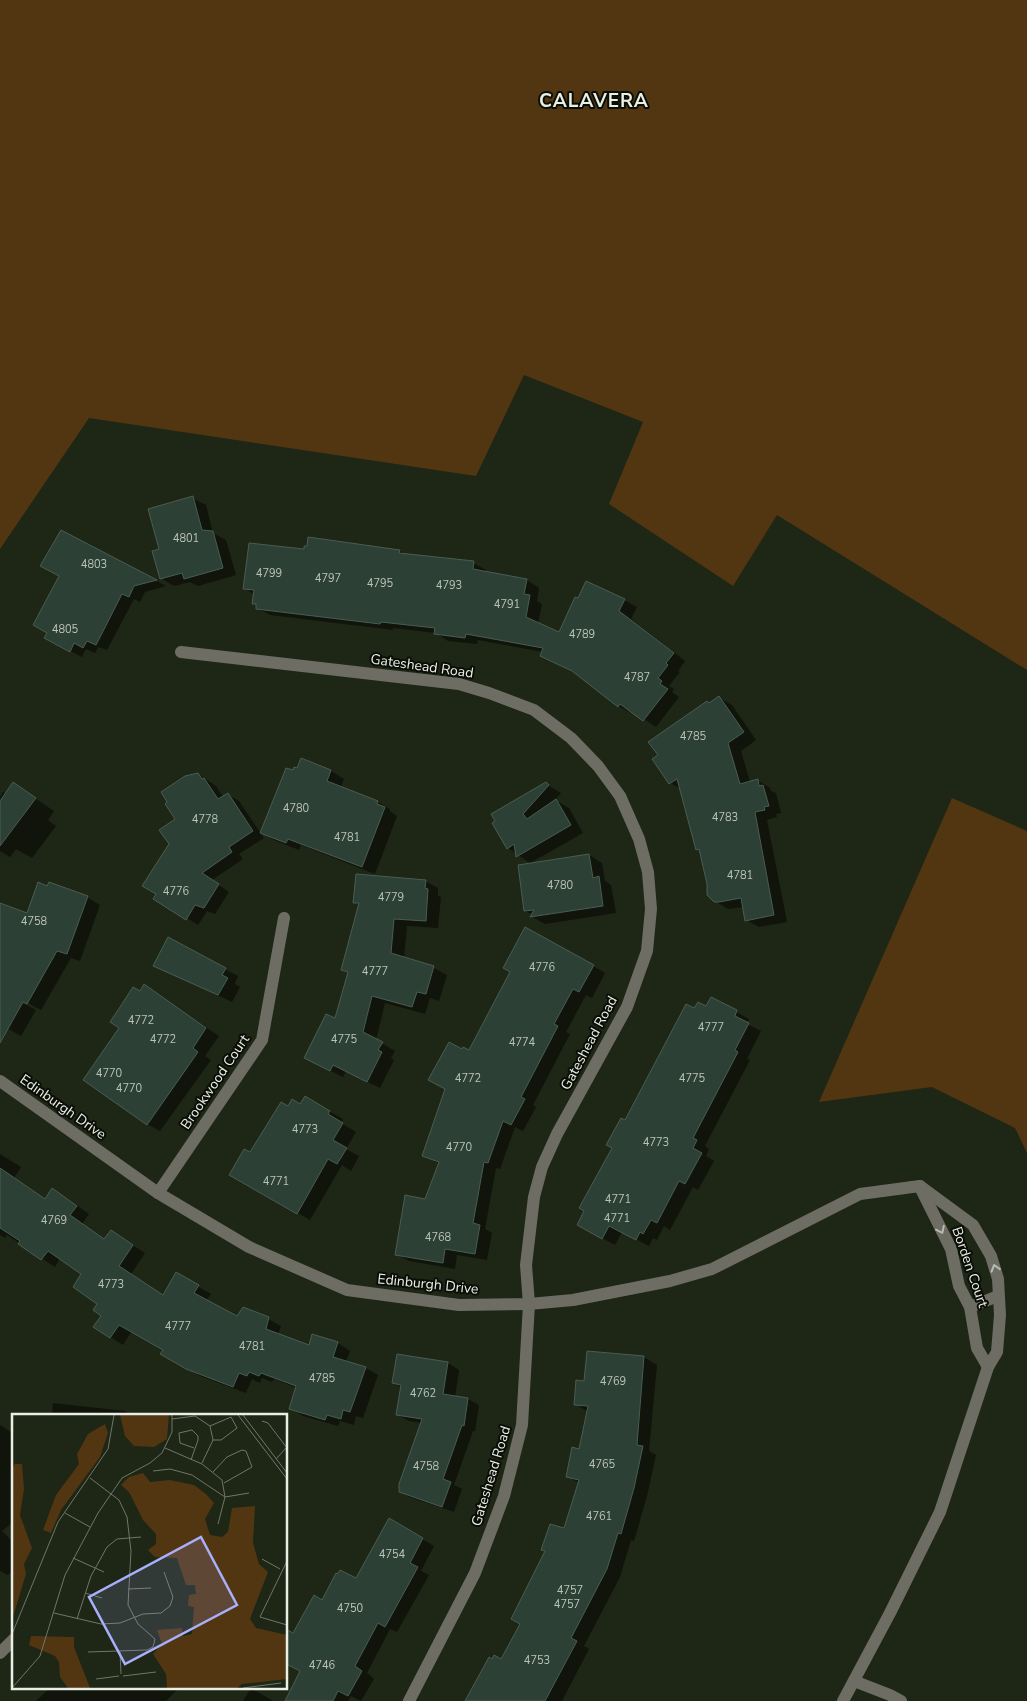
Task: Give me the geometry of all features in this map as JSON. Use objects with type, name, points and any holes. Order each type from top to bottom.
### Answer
[{"type":"street","name":"Gateshead Road","points":[[180,652],[459,684],[534,710],[571,738],[598,766],[620,796],[639,838],[648,872],[651,909],[647,951],[627,1007],[557,1134],[542,1167],[534,1197],[526,1265],[529,1304],[522,1425],[504,1496],[475,1573],[409,1701]]},
{"type":"street","name":"Brookwood Court","points":[[158,1193],[262,1040],[284,918]]},
{"type":"street","name":"Edinburgh Drive","points":[[0,1081],[158,1193],[249,1247],[347,1290],[459,1305],[529,1304],[573,1300],[670,1281],[712,1269],[860,1194],[920,1186]]},
{"type":"street","name":"Borden Court","points":[[843,1701],[940,1512],[988,1367],[997,1352],[1000,1316],[998,1279],[991,1256],[973,1225],[920,1186]]},
{"type":"street","name":"Borden Court","points":[[920,1186],[951,1249],[959,1286],[970,1307],[977,1348],[988,1367]]},
{"type":"street","points":[[970,1307],[998,1296]]},
{"type":"street","points":[[0,1653],[12,1641]]},
{"type":"street","points":[[854,1681],[901,1701]]},
{"type":"shaded area","points":[[0,0],[1027,0],[1027,670],[777,515],[733,586],[609,504],[643,422],[524,375],[476,476],[89,418],[0,549]]},
{"type":"shaded area","points":[[952,798],[1027,831],[1027,1153],[1015,1128],[932,1087],[819,1102]]},
{"type":"building","points":[[193,496],[202,530],[213,531],[223,568],[184,579],[182,573],[160,579],[152,551],[159,549],[148,509]]},
{"type":"building","points":[[61,530],[157,580],[134,586],[129,597],[122,594],[96,645],[87,641],[83,648],[74,643],[70,652],[44,638],[47,633],[33,625],[59,576],[40,566]]},
{"type":"building","points":[[308,537],[400,550],[399,553],[474,561],[473,569],[527,579],[524,594],[530,595],[526,617],[559,632],[575,597],[578,598],[586,581],[625,599],[619,611],[674,653],[658,678],[662,681],[660,684],[668,689],[643,721],[620,704],[618,707],[572,671],[540,656],[543,648],[466,634],[465,638],[434,634],[435,628],[381,622],[380,624],[256,609],[256,604],[252,604],[254,590],[243,589],[249,543],[304,549],[304,546],[307,546]]},
{"type":"building","points":[[719,696],[744,732],[728,743],[740,784],[758,779],[759,786],[763,785],[769,806],[764,807],[765,810],[755,812],[774,915],[745,921],[741,898],[714,902],[707,895],[707,884],[699,849],[696,850],[677,779],[669,784],[652,759],[658,755],[648,742],[707,701],[709,703]]},
{"type":"building","points":[[301,758],[331,770],[327,781],[378,801],[377,804],[385,807],[362,867],[288,839],[286,843],[260,833],[286,768],[293,770],[294,767],[297,768]]},
{"type":"building","points":[[198,773],[202,779],[204,778],[218,799],[228,793],[253,831],[229,847],[232,852],[202,873],[219,884],[204,908],[195,905],[186,920],[153,899],[156,894],[142,886],[169,844],[159,830],[175,819],[165,804],[167,802],[161,792],[185,776]]},
{"type":"building","points":[[13,782],[36,798],[0,846],[0,801]]},
{"type":"building","points":[[546,782],[549,785],[523,814],[527,819],[556,799],[571,825],[516,857],[514,844],[507,849],[492,823],[495,821],[491,814]]},
{"type":"building","points":[[589,854],[593,878],[599,876],[603,906],[530,917],[534,910],[524,911],[518,865]]},
{"type":"building","points":[[356,874],[426,880],[425,888],[428,889],[426,921],[394,919],[391,953],[434,966],[426,994],[417,992],[412,1007],[372,996],[363,1032],[383,1042],[378,1050],[382,1052],[367,1082],[333,1065],[330,1071],[304,1058],[326,1014],[335,1018],[348,972],[341,970],[359,903],[353,903]]},
{"type":"building","points":[[38,882],[47,886],[49,882],[88,896],[67,954],[57,951],[27,1004],[23,1002],[0,1043],[0,903],[27,913]]},
{"type":"building","points":[[525,927],[594,965],[579,992],[573,989],[554,1024],[558,1026],[521,1097],[525,1099],[511,1125],[503,1121],[488,1163],[484,1162],[473,1223],[480,1225],[475,1254],[445,1249],[443,1263],[395,1255],[405,1195],[425,1199],[439,1162],[422,1156],[445,1089],[428,1080],[449,1042],[462,1049],[463,1047],[469,1050],[510,972],[503,968]]},
{"type":"building","points":[[168,937],[226,968],[222,975],[228,978],[218,995],[153,966]]},
{"type":"building","points":[[144,984],[206,1028],[193,1048],[198,1052],[147,1125],[83,1080],[119,1028],[110,1022],[133,987],[140,991]]},
{"type":"building","points":[[711,997],[737,1010],[735,1016],[749,1023],[735,1050],[738,1052],[693,1138],[697,1140],[693,1148],[702,1153],[685,1184],[679,1181],[657,1223],[651,1220],[643,1234],[640,1232],[636,1240],[609,1226],[602,1239],[577,1225],[584,1211],[579,1208],[612,1148],[606,1145],[621,1118],[625,1120],[686,1004],[694,1008],[698,1002],[706,1006]]},
{"type":"building","points":[[305,1096],[330,1111],[328,1114],[343,1123],[333,1140],[347,1148],[337,1164],[328,1159],[297,1214],[229,1175],[244,1149],[250,1152],[281,1102],[288,1106],[292,1099],[300,1104]]},
{"type":"building","points":[[0,1168],[45,1199],[52,1188],[77,1206],[70,1215],[104,1239],[111,1230],[133,1245],[119,1266],[163,1295],[176,1272],[199,1285],[194,1293],[237,1316],[243,1307],[269,1317],[266,1329],[309,1345],[312,1334],[338,1342],[333,1357],[366,1367],[350,1412],[343,1410],[341,1419],[327,1415],[325,1420],[289,1409],[296,1386],[261,1373],[259,1376],[249,1372],[247,1376],[239,1373],[233,1387],[186,1369],[160,1354],[163,1350],[119,1325],[110,1338],[93,1327],[101,1316],[93,1310],[97,1304],[73,1287],[81,1274],[48,1251],[41,1260],[18,1244],[20,1241],[0,1228]]},
{"type":"building","points":[[587,1351],[644,1356],[637,1445],[643,1446],[621,1534],[618,1533],[607,1569],[571,1638],[577,1641],[545,1701],[465,1701],[489,1657],[492,1659],[494,1655],[501,1659],[520,1624],[511,1619],[545,1551],[541,1550],[550,1524],[564,1528],[579,1480],[566,1477],[572,1447],[579,1449],[588,1406],[574,1405],[576,1380],[584,1381]]},
{"type":"building","points":[[397,1354],[448,1362],[443,1394],[468,1398],[464,1426],[462,1425],[443,1479],[451,1482],[442,1507],[399,1492],[399,1484],[422,1419],[396,1415],[401,1385],[392,1383]]},
{"type":"building","points":[[389,1518],[423,1538],[410,1563],[418,1567],[385,1627],[378,1623],[355,1666],[362,1671],[348,1696],[338,1691],[333,1701],[285,1701],[300,1671],[288,1665],[288,1630],[293,1633],[314,1595],[322,1600],[336,1573],[340,1570],[356,1578]]},
{"type":"district","name":"CALAVERA","points":[[594,101]]}]
